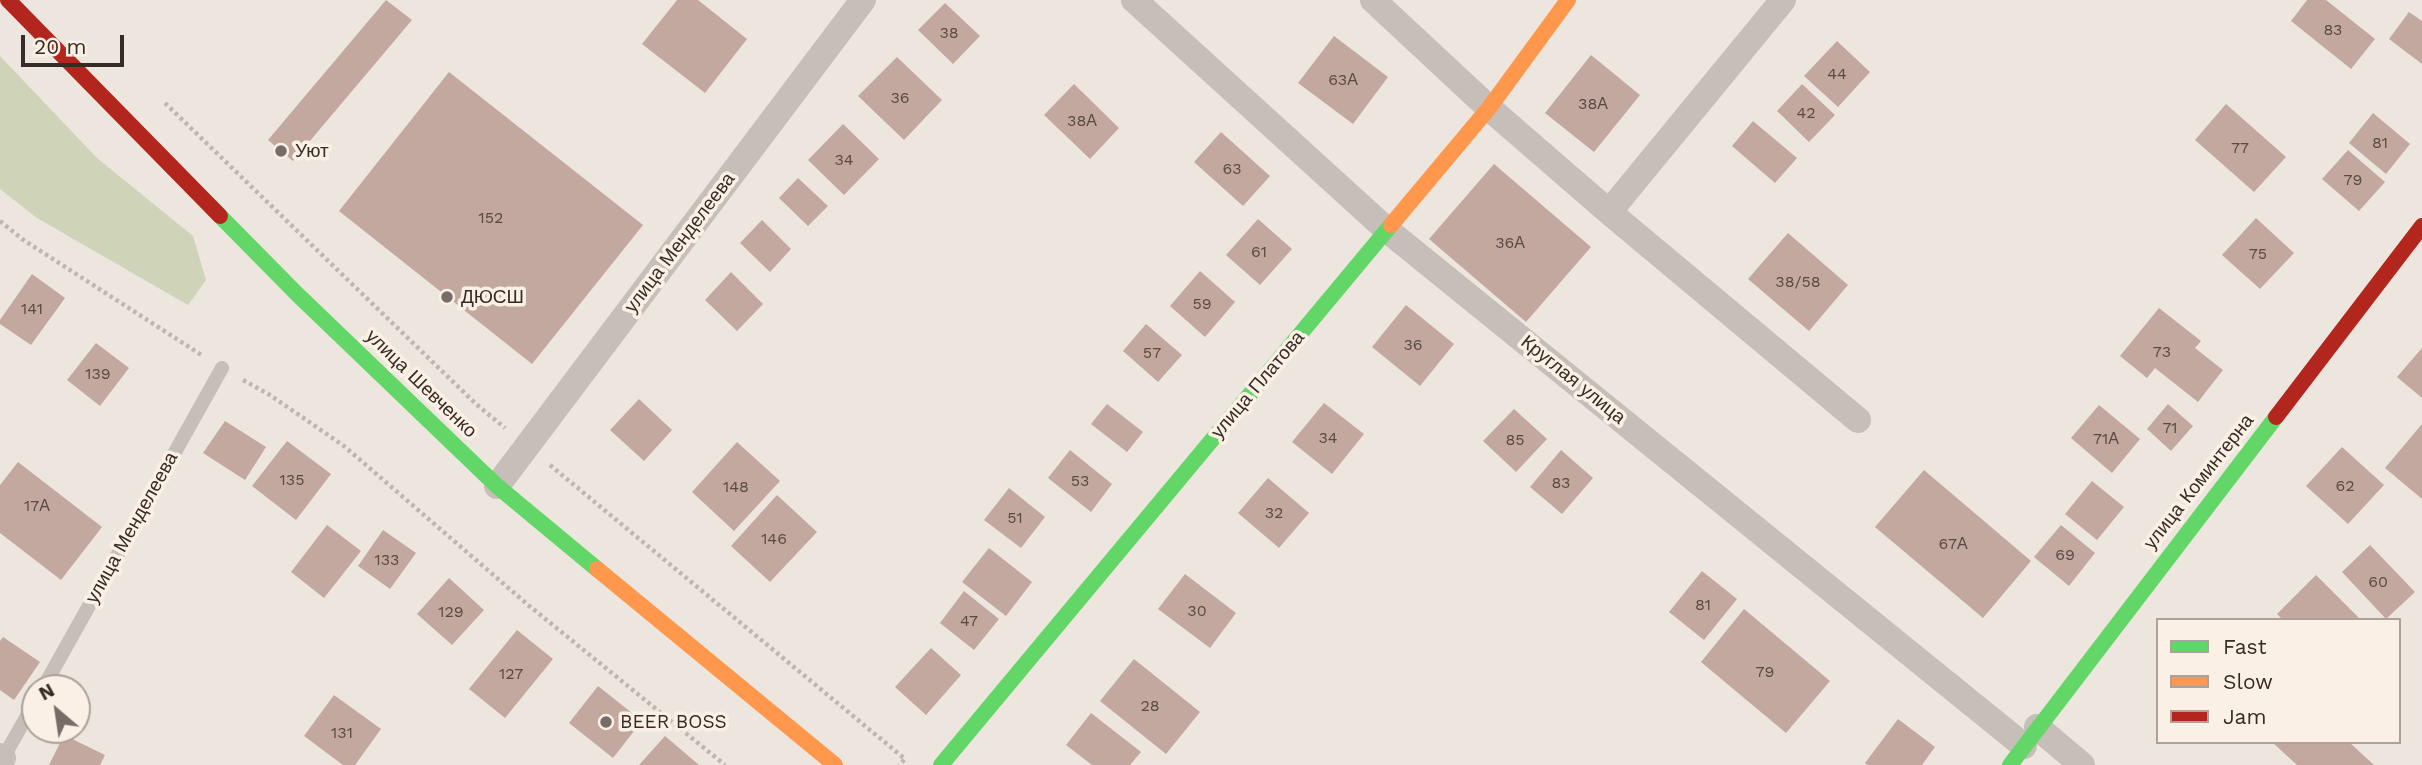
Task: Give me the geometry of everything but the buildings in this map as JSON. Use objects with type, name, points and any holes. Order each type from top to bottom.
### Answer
[{"type":"street","name":"улица Шевченко","points":[[8,0],[279,277],[497,486],[835,765]]},
{"type":"street","name":"Круглая улица","points":[[1134,0],[1387,230],[2024,746],[2082,765]]},
{"type":"street","points":[[1373,0],[1489,108],[1609,212],[1858,420]]},
{"type":"street","name":"улица Платова","points":[[941,765],[1489,108],[1568,0]]},
{"type":"street","points":[[1609,212],[1783,0]]},
{"type":"street","name":"улица Менделеева","points":[[497,486],[858,2]]},
{"type":"street","name":"улица Коминтерна","points":[[2024,746],[2422,226]]},
{"type":"lane","name":"улица Менделеева","points":[[51,674],[222,368]]},
{"type":"lane","points":[[1,759],[21,725]]},
{"type":"path","points":[[158,96],[476,404],[905,759],[899,765]]},
{"type":"path","points":[[0,220],[22,239],[222,368],[270,395],[344,446],[527,604],[724,765]]},
{"type":"green space","points":[[0,56],[97,158],[193,236],[206,280],[188,305],[37,218],[0,189]]},
{"type":"traffic: fast","points":[[220,216],[297,294],[497,486],[597,569]]},
{"type":"traffic: fast","points":[[941,765],[1391,225]]},
{"type":"traffic: fast","points":[[2010,765],[2276,417]]},
{"type":"traffic: slow","points":[[1391,225],[1489,108],[1568,0]]},
{"type":"traffic: slow","points":[[597,569],[835,765]]},
{"type":"traffic: jam","points":[[8,0],[220,216]]},
{"type":"traffic: jam","points":[[2276,417],[2422,226]]},
{"type":"place","name":"Уют","points":[[281,151]]},
{"type":"place","name":"ДЮСШ","points":[[447,297]]},
{"type":"place","name":"BEER BOSS","points":[[606,722]]}]
